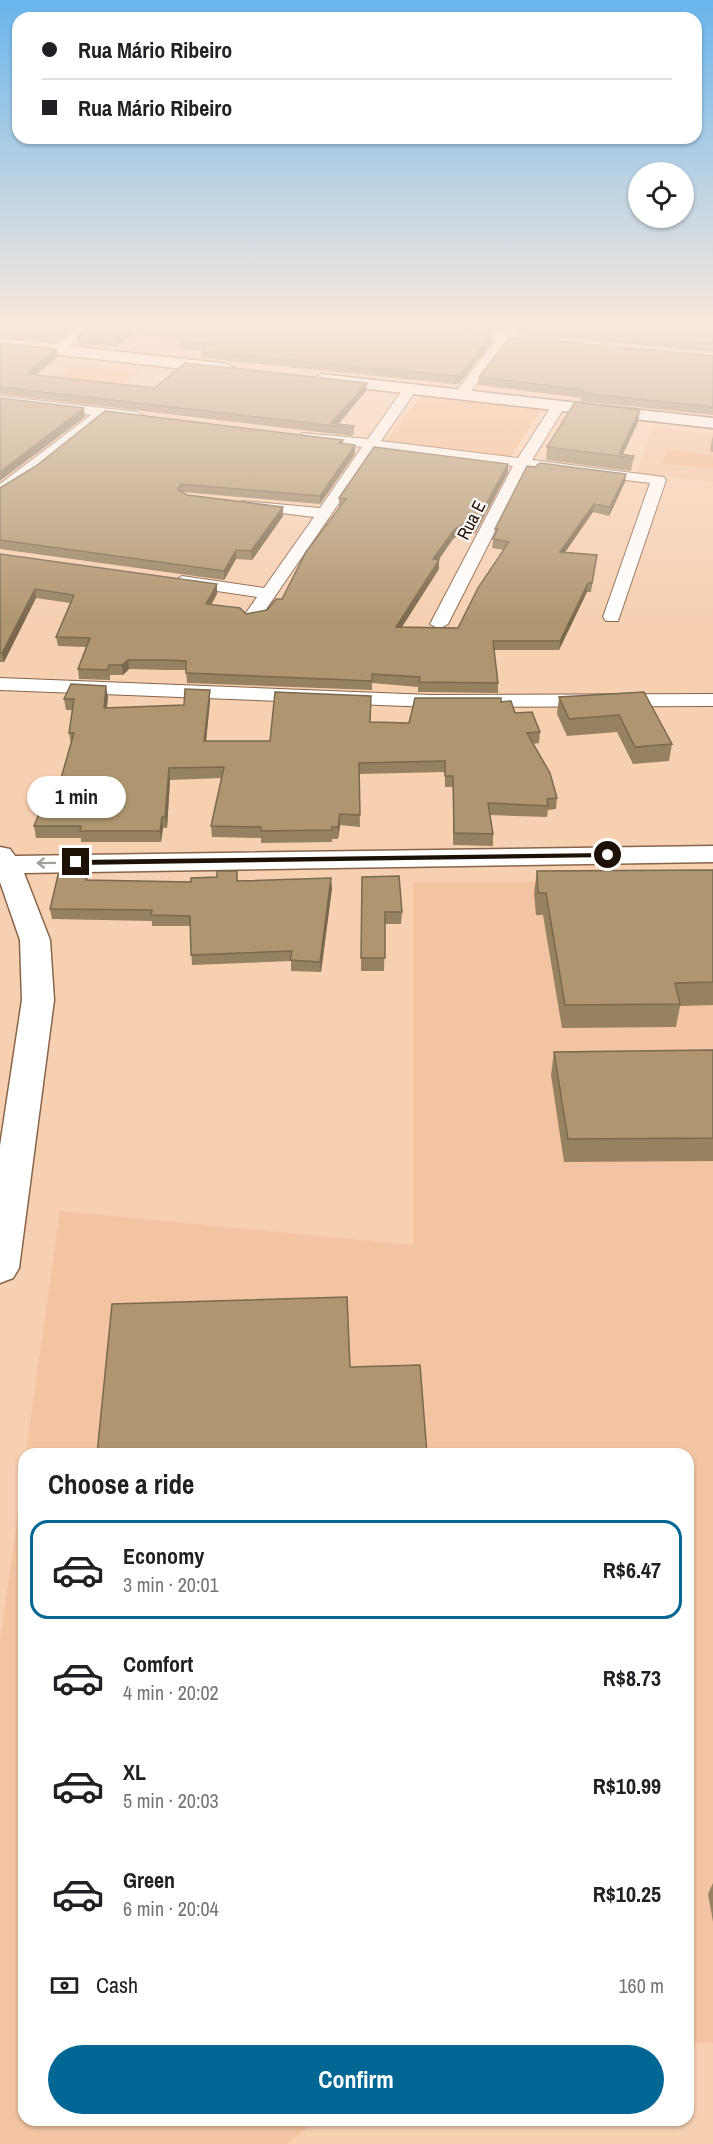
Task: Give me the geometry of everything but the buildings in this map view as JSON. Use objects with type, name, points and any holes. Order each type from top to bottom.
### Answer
[{"type":"main road","points":[[0,1269],[38,1000],[35,940],[4,870],[609,864],[713,854]]},
{"type":"main road","points":[[609,864],[713,872]]},
{"type":"street","points":[[0,491],[31,470],[88,424]]},
{"type":"street","points":[[252,617],[266,593],[385,424]]},
{"type":"street","name":"Rua E","points":[[439,624],[523,462],[547,424]]},
{"type":"street","points":[[290,434],[659,480],[612,617]]},
{"type":"street","points":[[233,502],[323,513]]},
{"type":"street","points":[[162,579],[266,593]]},
{"type":"street","points":[[0,684],[431,700],[713,700]]},
{"type":"shaded area","points":[[399,424],[532,424],[511,457],[385,442]]},
{"type":"shaded area","points":[[653,427],[713,434],[713,482],[636,473]]},
{"type":"shaded area","points":[[668,450],[713,455],[713,469],[662,463]]},
{"type":"shaded area","points":[[713,881],[713,2043],[694,2042],[694,1448],[27,1448],[60,1211],[413,1245],[413,882]]},
{"type":"shaded area","points":[[18,1512],[18,2126],[309,2126],[286,2144],[0,2144],[0,1643]]},
{"type":"route","points":[[76,862],[608,855]]}]
